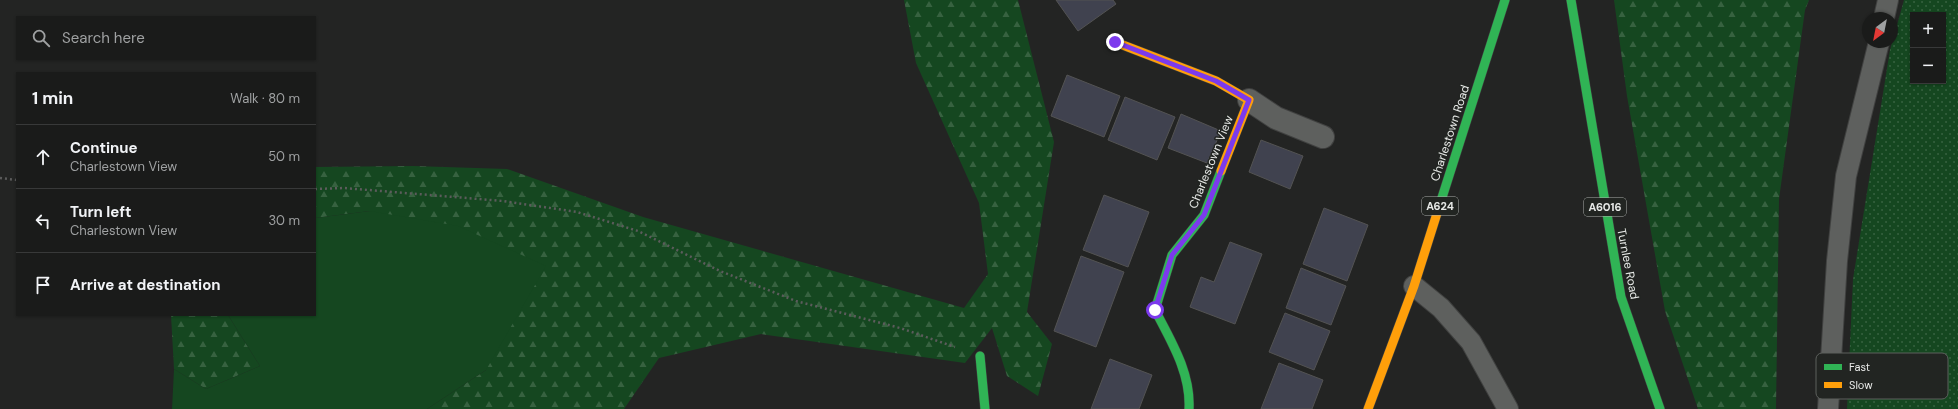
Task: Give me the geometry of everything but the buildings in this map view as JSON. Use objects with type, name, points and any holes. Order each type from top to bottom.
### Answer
[{"type":"main road","name":"Charlestown Road","points":[[1368,409],[1414,286],[1505,0]]},
{"type":"main road","name":"Turnlee Road","points":[[1570,0],[1621,297],[1660,409]]},
{"type":"main road","points":[[1115,42],[1216,81],[1249,100]]},
{"type":"main road","name":"Charlestown View","points":[[1189,409],[1191,402],[1184,368],[1155,310],[1172,255],[1204,215],[1249,100]]},
{"type":"main road","points":[[980,356],[985,409]]},
{"type":"street","points":[[1249,100],[1276,118],[1323,137]]},
{"type":"lane","points":[[1885,12],[1888,0]]},
{"type":"lane","points":[[1831,353],[1837,261],[1846,176],[1878,48]]},
{"type":"lane","points":[[1414,286],[1441,308],[1471,342],[1508,409]]},
{"type":"lane","points":[[1828,409],[1829,399]]},
{"type":"path","points":[[0,178],[16,180]]},
{"type":"path","points":[[316,189],[344,188],[503,201],[577,212],[638,231],[720,271],[796,301],[900,328],[980,356]]},
{"type":"green space","points":[[904,0],[1018,0],[1054,142],[1027,312],[1052,344],[1038,396],[1007,376],[992,328],[965,363],[761,334],[659,358],[624,409],[427,409],[486,370],[370,211],[316,218],[316,167],[413,166],[507,169],[643,217],[964,308],[988,274],[979,203],[916,63]]},
{"type":"green space","points":[[1614,0],[1809,0],[1805,10],[1779,199],[1776,409],[1698,409],[1665,311],[1627,96]]},
{"type":"green space","points":[[1904,0],[1958,0],[1958,409],[1847,409],[1847,399],[1948,399],[1948,353],[1850,353],[1853,279],[1890,50],[1891,48],[1898,48],[1898,21]]},
{"type":"green space","points":[[370,211],[458,226],[546,266],[486,370],[427,409],[172,409],[174,369],[206,389],[260,366],[229,316],[316,316],[316,218]]},
{"type":"green space","points":[[171,316],[229,316],[260,366],[206,389],[174,369]]},
{"type":"traffic: fast","points":[[1439,207],[1505,0]]},
{"type":"traffic: fast","points":[[1571,0],[1621,297],[1660,409]]},
{"type":"traffic: fast","points":[[1189,409],[1187,383],[1179,358],[1155,310],[1172,255],[1204,215],[1221,171]]},
{"type":"traffic: fast","points":[[980,356],[985,409]]},
{"type":"traffic: slow","points":[[1115,42],[1216,81],[1249,100],[1221,171]]},
{"type":"traffic: slow","points":[[1368,409],[1414,286],[1439,207]]},
{"type":"route","points":[[1115,42],[1216,81],[1249,100],[1204,215],[1172,255],[1155,310]]}]
